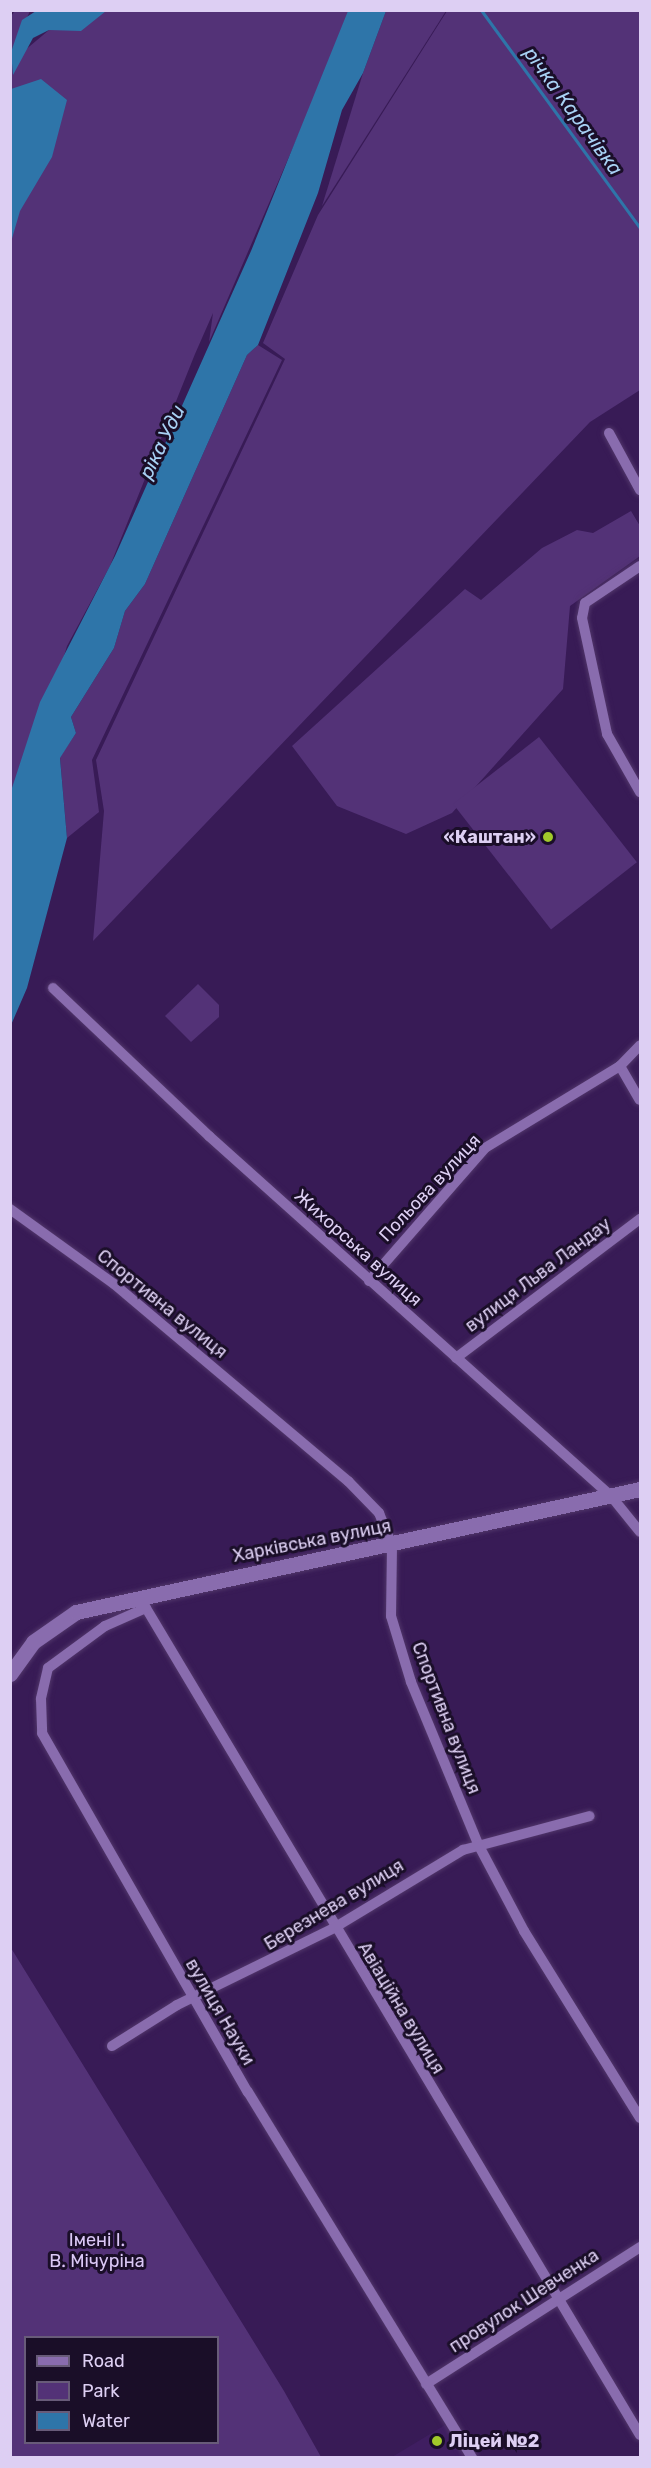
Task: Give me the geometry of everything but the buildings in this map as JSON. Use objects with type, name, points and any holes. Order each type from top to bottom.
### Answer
[{"type":"main road","name":"Харківська вулиця","points":[[12,1672],[33,1642],[65,1617],[640,1489]]},
{"type":"street","points":[[609,433],[640,490]]},
{"type":"street","points":[[640,566],[585,603],[582,618],[607,734],[640,792]]},
{"type":"street","name":"Жихорська вулиця","points":[[53,988],[369,1281],[611,1496],[640,1533]]},
{"type":"street","name":"Польова вулиця","points":[[369,1281],[485,1148],[620,1066],[640,1045]]},
{"type":"street","points":[[620,1066],[640,1100]]},
{"type":"street","name":"Спортивна вулиця","points":[[10,1209],[114,1284],[348,1481],[379,1513],[392,1546],[391,1616],[411,1682],[478,1844],[524,1931],[639,2113]]},
{"type":"street","name":"вулиця Льва Ландау","points":[[456,1358],[640,1219]]},
{"type":"street","name":"Авіаційна вулиця","points":[[142,1601],[334,1929],[640,2435]]},
{"type":"street","name":"вулиця Науки","points":[[142,1601],[48,1668],[40,1700],[42,1733],[194,1998],[472,2457]]},
{"type":"street","name":"Березнева вулиця","points":[[112,2046],[194,1998],[334,1929],[427,1868],[478,1844],[590,1816]]},
{"type":"street","name":"провулок Шевченка","points":[[426,2384],[555,2297],[640,2247]]},
{"type":"shaded area","name":"Ліцей №2","points":[[445,2425],[465,2457],[392,2457]]},
{"type":"green space","points":[[15,11],[30,11],[11,52],[11,16]]},
{"type":"green space","points":[[99,11],[352,11],[209,342],[213,313],[195,354],[110,566],[67,646],[11,835],[11,62],[49,30]]},
{"type":"green space","points":[[386,11],[446,11],[322,206],[363,73]]},
{"type":"green space","points":[[447,11],[640,11],[640,390],[590,422],[93,941],[104,811],[96,760],[285,359],[263,343],[318,215]]},
{"type":"green space","points":[[258,345],[282,360],[92,760],[99,812],[67,838],[60,757],[76,733],[71,717],[114,648],[125,611],[145,584],[247,355]]},
{"type":"green space","points":[[631,511],[640,526],[640,556],[570,606],[563,689],[452,813],[406,834],[337,806],[292,746],[465,589],[481,600],[542,548],[577,530],[593,533]]},
{"type":"green space","name":"«Каштан»","points":[[539,737],[637,862],[551,929],[453,804]]},
{"type":"green space","points":[[198,984],[219,1005],[219,1017],[191,1042],[165,1016]]},
{"type":"green space","name":"Імені І. В. Мічуріна","points":[[11,1948],[284,2391],[321,2457],[11,2457]]},
{"type":"water","points":[[36,11],[106,11],[81,31],[49,30],[33,38],[13,75],[11,52],[22,20]]},
{"type":"water","points":[[348,11],[386,11],[363,73],[342,110],[318,193],[258,345],[247,355],[145,584],[125,611],[114,648],[71,717],[76,733],[60,758],[67,838],[27,988],[11,1025],[11,791],[40,702],[115,556],[251,251]]},
{"type":"water","points":[[41,79],[67,100],[52,157],[20,211],[11,242],[11,89]]},
{"type":"waterway","name":"річка Карачівка","points":[[481,10],[640,228]]},
{"type":"place","name":"«Каштан»","points":[[548,837]]},
{"type":"place","name":"Ліцей №2","points":[[437,2441]]},
{"type":"water label","name":"ріка Уди","points":[[162,442]]}]
